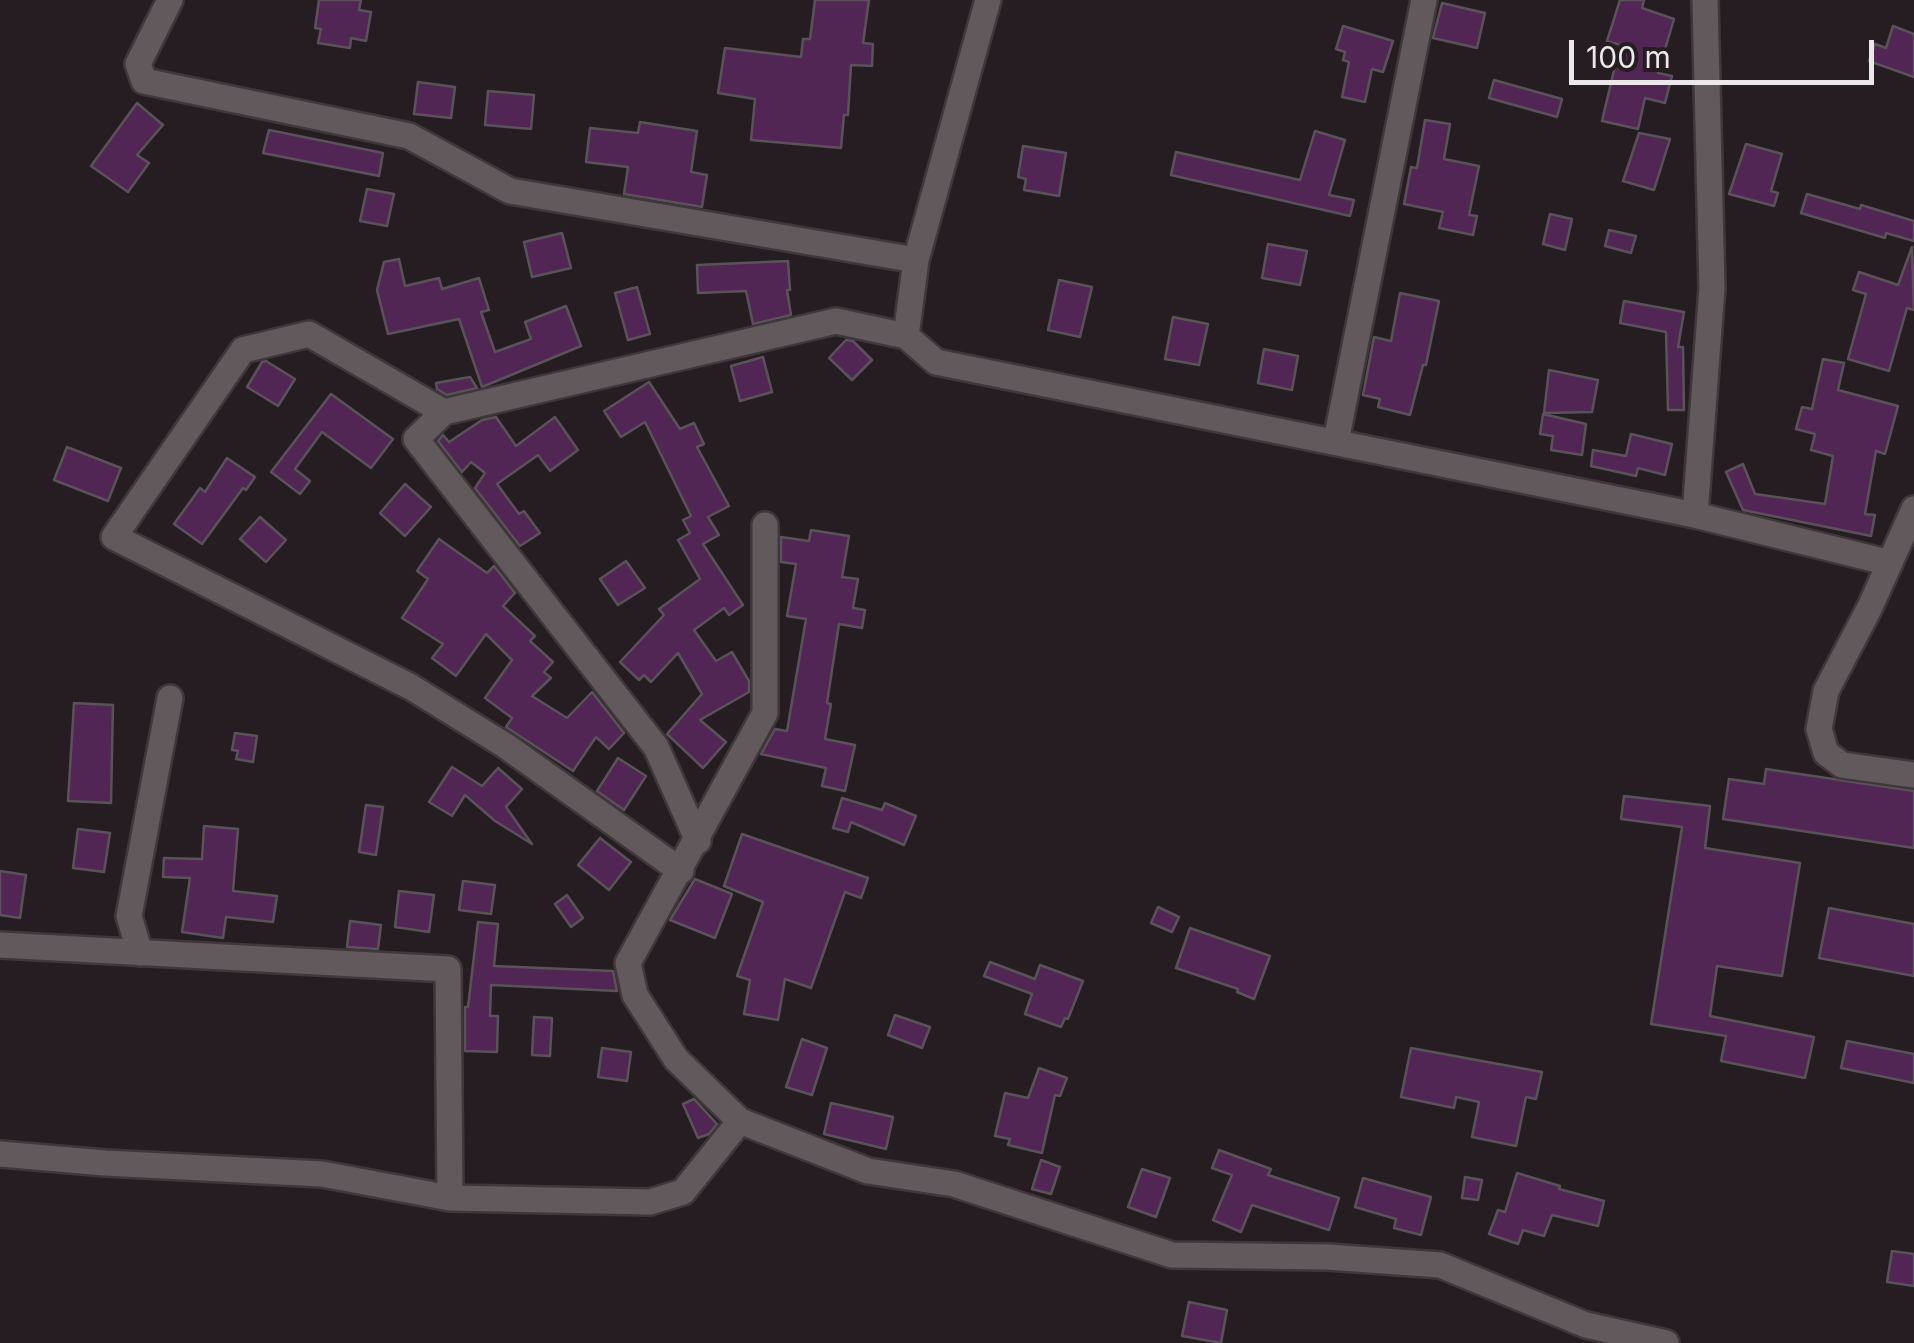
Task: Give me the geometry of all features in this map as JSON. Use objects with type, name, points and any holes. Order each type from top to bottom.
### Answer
[{"type":"street","points":[[170,0],[138,64],[144,81],[409,136],[510,191],[916,260]]},
{"type":"street","points":[[906,336],[916,260],[988,0]]},
{"type":"street","points":[[1336,440],[1424,0]]},
{"type":"street","points":[[1695,515],[1712,288],[1705,0]]},
{"type":"street","points":[[698,841],[656,746],[416,439],[444,412],[836,321],[906,336],[936,362],[1695,515],[1890,562]]},
{"type":"street","points":[[444,412],[309,334],[244,350],[114,537],[411,687],[506,746],[681,871]]},
{"type":"street","points":[[1914,509],[1826,691],[1819,729],[1826,753],[1842,765],[1914,775]]},
{"type":"street","points":[[765,525],[765,713],[628,964],[635,994],[676,1059],[740,1121],[868,1171],[954,1184],[1172,1255],[1328,1257],[1440,1265],[1586,1325],[1666,1343]]},
{"type":"street","points":[[140,953],[129,916],[170,698]]},
{"type":"street","points":[[0,945],[448,969],[450,1198]]},
{"type":"street","points":[[0,1154],[322,1174],[450,1198],[650,1202],[683,1192],[740,1121]]},
{"type":"building","points":[[319,0],[361,0],[359,10],[371,12],[366,41],[351,38],[350,48],[318,43],[321,29],[315,28]]},
{"type":"building","points":[[815,0],[869,0],[863,43],[873,44],[872,66],[851,65],[848,115],[844,115],[841,148],[751,140],[755,99],[718,93],[725,48],[801,57],[803,39],[810,39]]},
{"type":"building","points":[[1620,0],[1644,0],[1642,8],[1674,19],[1658,73],[1672,76],[1665,103],[1645,98],[1638,129],[1602,121],[1620,45],[1607,41]]},
{"type":"building","points":[[1442,3],[1485,13],[1477,48],[1433,38]]},
{"type":"building","points":[[1343,26],[1393,41],[1383,72],[1372,69],[1365,102],[1342,97],[1349,62],[1343,60],[1345,52],[1336,49]]},
{"type":"building","points":[[1893,26],[1914,34],[1914,77],[1869,61],[1875,44],[1886,48]]},
{"type":"building","points":[[1494,80],[1562,99],[1557,117],[1489,98]]},
{"type":"building","points":[[418,82],[455,87],[451,118],[414,114]]},
{"type":"building","points":[[488,91],[534,95],[531,129],[485,125]]},
{"type":"building","points":[[137,103],[163,125],[137,155],[149,163],[128,192],[91,166]]},
{"type":"building","points":[[1425,120],[1450,124],[1444,159],[1479,166],[1469,215],[1477,216],[1473,235],[1439,228],[1443,212],[1404,204],[1411,167],[1417,168]]},
{"type":"building","points":[[640,122],[697,131],[691,172],[707,175],[702,207],[624,194],[628,167],[586,162],[590,128],[638,133]]},
{"type":"building","points":[[269,130],[383,153],[379,176],[263,153]]},
{"type":"building","points":[[1315,131],[1345,140],[1329,195],[1354,200],[1350,216],[1171,175],[1176,152],[1300,180]]},
{"type":"building","points":[[1639,133],[1670,139],[1654,190],[1623,181]]},
{"type":"building","points":[[1746,144],[1782,154],[1771,191],[1778,193],[1774,206],[1729,194]]},
{"type":"building","points":[[1023,146],[1066,153],[1059,196],[1024,190],[1026,179],[1018,177]]},
{"type":"building","points":[[367,189],[394,194],[387,226],[360,221]]},
{"type":"building","points":[[1807,194],[1914,221],[1914,241],[1886,233],[1885,238],[1801,213]]},
{"type":"building","points":[[1550,214],[1572,219],[1565,250],[1543,244]]},
{"type":"building","points":[[1609,230],[1636,236],[1631,253],[1605,246]]},
{"type":"building","points":[[562,233],[571,268],[532,277],[524,242]]},
{"type":"building","points":[[1268,244],[1307,251],[1300,285],[1262,278]]},
{"type":"building","points":[[1912,247],[1914,310],[1907,308],[1889,371],[1848,359],[1866,294],[1853,290],[1859,272],[1898,285]]},
{"type":"building","points":[[399,259],[405,286],[439,278],[442,289],[479,278],[489,310],[481,312],[495,352],[531,339],[525,322],[566,306],[581,346],[482,387],[459,319],[388,334],[377,290],[384,262]]},
{"type":"building","points":[[788,261],[791,315],[753,324],[746,291],[698,293],[697,265]]},
{"type":"building","points":[[1059,280],[1092,287],[1080,337],[1048,330]]},
{"type":"building","points":[[637,287],[650,334],[628,340],[615,293]]},
{"type":"building","points":[[1400,293],[1439,301],[1426,365],[1410,415],[1378,407],[1380,399],[1363,395],[1374,337],[1391,341]]},
{"type":"building","points":[[1624,301],[1684,312],[1678,347],[1683,347],[1684,410],[1668,410],[1666,332],[1620,323]]},
{"type":"building","points":[[1173,317],[1208,324],[1199,365],[1165,359]]},
{"type":"building","points":[[846,340],[853,341],[872,360],[852,380],[829,358]]},
{"type":"building","points":[[1264,349],[1298,356],[1292,390],[1258,383]]},
{"type":"building","points":[[763,357],[772,392],[740,401],[731,366]]},
{"type":"building","points":[[1823,359],[1844,363],[1838,390],[1898,406],[1885,454],[1876,451],[1865,514],[1875,515],[1871,536],[1743,510],[1726,472],[1743,464],[1755,494],[1825,504],[1833,456],[1811,450],[1815,434],[1796,429],[1802,407],[1812,409]]},
{"type":"building","points":[[266,361],[295,379],[278,406],[247,387]]},
{"type":"building","points":[[1549,370],[1598,380],[1592,412],[1544,413]]},
{"type":"building","points":[[470,377],[477,388],[447,395],[437,389],[436,383]]},
{"type":"building","points":[[649,382],[680,429],[694,423],[704,444],[697,447],[729,506],[708,517],[719,535],[703,544],[743,605],[729,615],[724,608],[694,630],[716,661],[732,652],[749,681],[749,692],[700,720],[726,742],[703,768],[667,734],[702,694],[678,653],[651,682],[644,675],[639,680],[620,662],[664,615],[659,609],[700,579],[678,540],[690,533],[683,520],[691,516],[645,422],[621,437],[604,411]]},
{"type":"building","points":[[331,394],[393,439],[371,468],[322,432],[295,469],[310,481],[300,494],[271,472]]},
{"type":"building","points":[[1543,414],[1586,424],[1582,455],[1551,450],[1553,436],[1540,434]]},
{"type":"building","points":[[496,417],[516,446],[555,417],[578,450],[550,471],[538,455],[497,484],[519,514],[524,511],[540,533],[520,546],[475,488],[485,473],[471,462],[462,472],[438,441],[443,435],[449,442],[482,420]]},
{"type":"building","points":[[1631,434],[1672,444],[1665,475],[1638,468],[1636,476],[1591,466],[1593,450],[1626,456]]},
{"type":"building","points":[[67,447],[121,468],[108,501],[54,480]]},
{"type":"building","points":[[227,458],[255,477],[202,544],[174,524],[200,488],[205,492]]},
{"type":"building","points":[[405,484],[431,507],[405,536],[380,513]]},
{"type":"building","points":[[260,517],[286,540],[266,562],[240,539]]},
{"type":"building","points":[[811,530],[849,536],[842,577],[858,579],[853,608],[865,610],[862,628],[839,624],[827,703],[831,704],[825,739],[855,745],[845,791],[822,786],[826,768],[761,754],[775,729],[787,731],[806,619],[787,616],[796,564],[781,562],[781,537],[809,541]]},
{"type":"building","points":[[439,539],[487,573],[494,566],[515,593],[503,606],[535,636],[530,641],[553,662],[544,672],[551,678],[532,696],[567,718],[592,692],[624,733],[609,749],[596,737],[573,771],[506,727],[512,718],[485,698],[512,660],[486,634],[456,676],[432,658],[443,644],[402,618],[428,579],[417,571]]},
{"type":"building","points":[[626,561],[645,588],[618,605],[600,579]]},
{"type":"building","points":[[74,703],[113,705],[111,803],[68,801]]},
{"type":"building","points":[[235,733],[257,736],[253,762],[236,759],[238,751],[232,750]]},
{"type":"building","points":[[618,758],[646,776],[624,810],[597,791]]},
{"type":"building","points":[[452,767],[482,786],[498,768],[522,789],[506,807],[532,844],[495,821],[465,795],[452,816],[429,802]]},
{"type":"building","points":[[1766,769],[1914,791],[1914,848],[1723,819],[1729,779],[1764,784]]},
{"type":"building","points":[[1624,796],[1710,806],[1705,848],[1800,863],[1782,976],[1717,966],[1710,1016],[1814,1037],[1805,1078],[1721,1061],[1726,1036],[1651,1024],[1682,827],[1621,819]]},
{"type":"building","points":[[842,798],[882,810],[885,803],[916,816],[904,845],[851,822],[848,832],[833,828]]},
{"type":"building","points":[[366,805],[383,807],[376,855],[359,852]]},
{"type":"building","points":[[204,826],[238,829],[233,891],[277,896],[273,922],[226,917],[223,938],[182,932],[190,878],[163,877],[164,858],[202,859]]},
{"type":"building","points":[[78,829],[110,833],[104,872],[73,868]]},
{"type":"building","points":[[742,834],[868,878],[861,898],[845,892],[811,988],[785,979],[778,1020],[744,1014],[750,980],[737,976],[763,902],[724,886]]},
{"type":"building","points":[[600,838],[631,862],[609,890],[578,865]]},
{"type":"building","points":[[0,871],[26,875],[20,918],[0,915]]},
{"type":"building","points":[[695,879],[732,894],[715,938],[670,920]]},
{"type":"building","points":[[463,881],[495,885],[491,914],[459,910]]},
{"type":"building","points":[[399,891],[434,895],[429,932],[395,927]]},
{"type":"building","points":[[567,895],[583,918],[571,927],[555,904]]},
{"type":"building","points":[[1158,907],[1179,917],[1172,932],[1151,923]]},
{"type":"building","points":[[1829,908],[1914,924],[1914,976],[1819,958]]},
{"type":"building","points":[[350,921],[381,925],[378,949],[347,947]]},
{"type":"building","points":[[478,922],[498,924],[494,966],[613,971],[617,991],[491,985],[490,1016],[498,1016],[497,1052],[465,1051],[465,1007]]},
{"type":"building","points":[[1190,928],[1270,956],[1254,999],[1237,992],[1238,989],[1176,968]]},
{"type":"building","points":[[990,962],[1035,979],[1040,965],[1083,981],[1068,1019],[1061,1027],[1025,1014],[1032,994],[984,976]]},
{"type":"building","points":[[895,1015],[930,1027],[922,1048],[888,1035]]},
{"type":"building","points":[[534,1017],[552,1018],[550,1056],[532,1055]]},
{"type":"building","points":[[802,1039],[827,1048],[812,1095],[786,1087]]},
{"type":"building","points":[[1847,1041],[1914,1054],[1914,1083],[1841,1068]]},
{"type":"building","points":[[602,1048],[631,1052],[627,1081],[598,1077]]},
{"type":"building","points":[[1411,1048],[1542,1072],[1536,1099],[1526,1097],[1516,1146],[1472,1137],[1479,1102],[1456,1097],[1454,1108],[1401,1097]]},
{"type":"building","points":[[1039,1068],[1067,1078],[1060,1096],[1055,1095],[1042,1153],[1008,1145],[1010,1139],[995,1136],[1005,1093],[1028,1098]]},
{"type":"building","points":[[694,1099],[717,1124],[709,1134],[698,1138],[683,1104]]},
{"type":"building","points":[[831,1103],[893,1117],[886,1149],[824,1134]]},
{"type":"building","points":[[1219,1150],[1271,1169],[1268,1175],[1339,1198],[1329,1230],[1252,1205],[1241,1232],[1213,1220],[1232,1175],[1212,1168]]},
{"type":"building","points":[[1041,1160],[1060,1167],[1051,1194],[1032,1189]]},
{"type":"building","points":[[1142,1169],[1170,1178],[1156,1217],[1128,1207]]},
{"type":"building","points":[[1517,1173],[1604,1201],[1598,1226],[1552,1215],[1544,1236],[1523,1230],[1518,1244],[1489,1234],[1498,1210],[1505,1212]]},
{"type":"building","points":[[1465,1177],[1482,1180],[1478,1200],[1462,1198]]},
{"type":"building","points":[[1363,1178],[1431,1197],[1421,1235],[1394,1228],[1396,1219],[1355,1207]]},
{"type":"building","points":[[1892,1251],[1914,1254],[1914,1286],[1887,1282]]},
{"type":"building","points":[[1189,1302],[1227,1310],[1221,1343],[1182,1336]]}]
